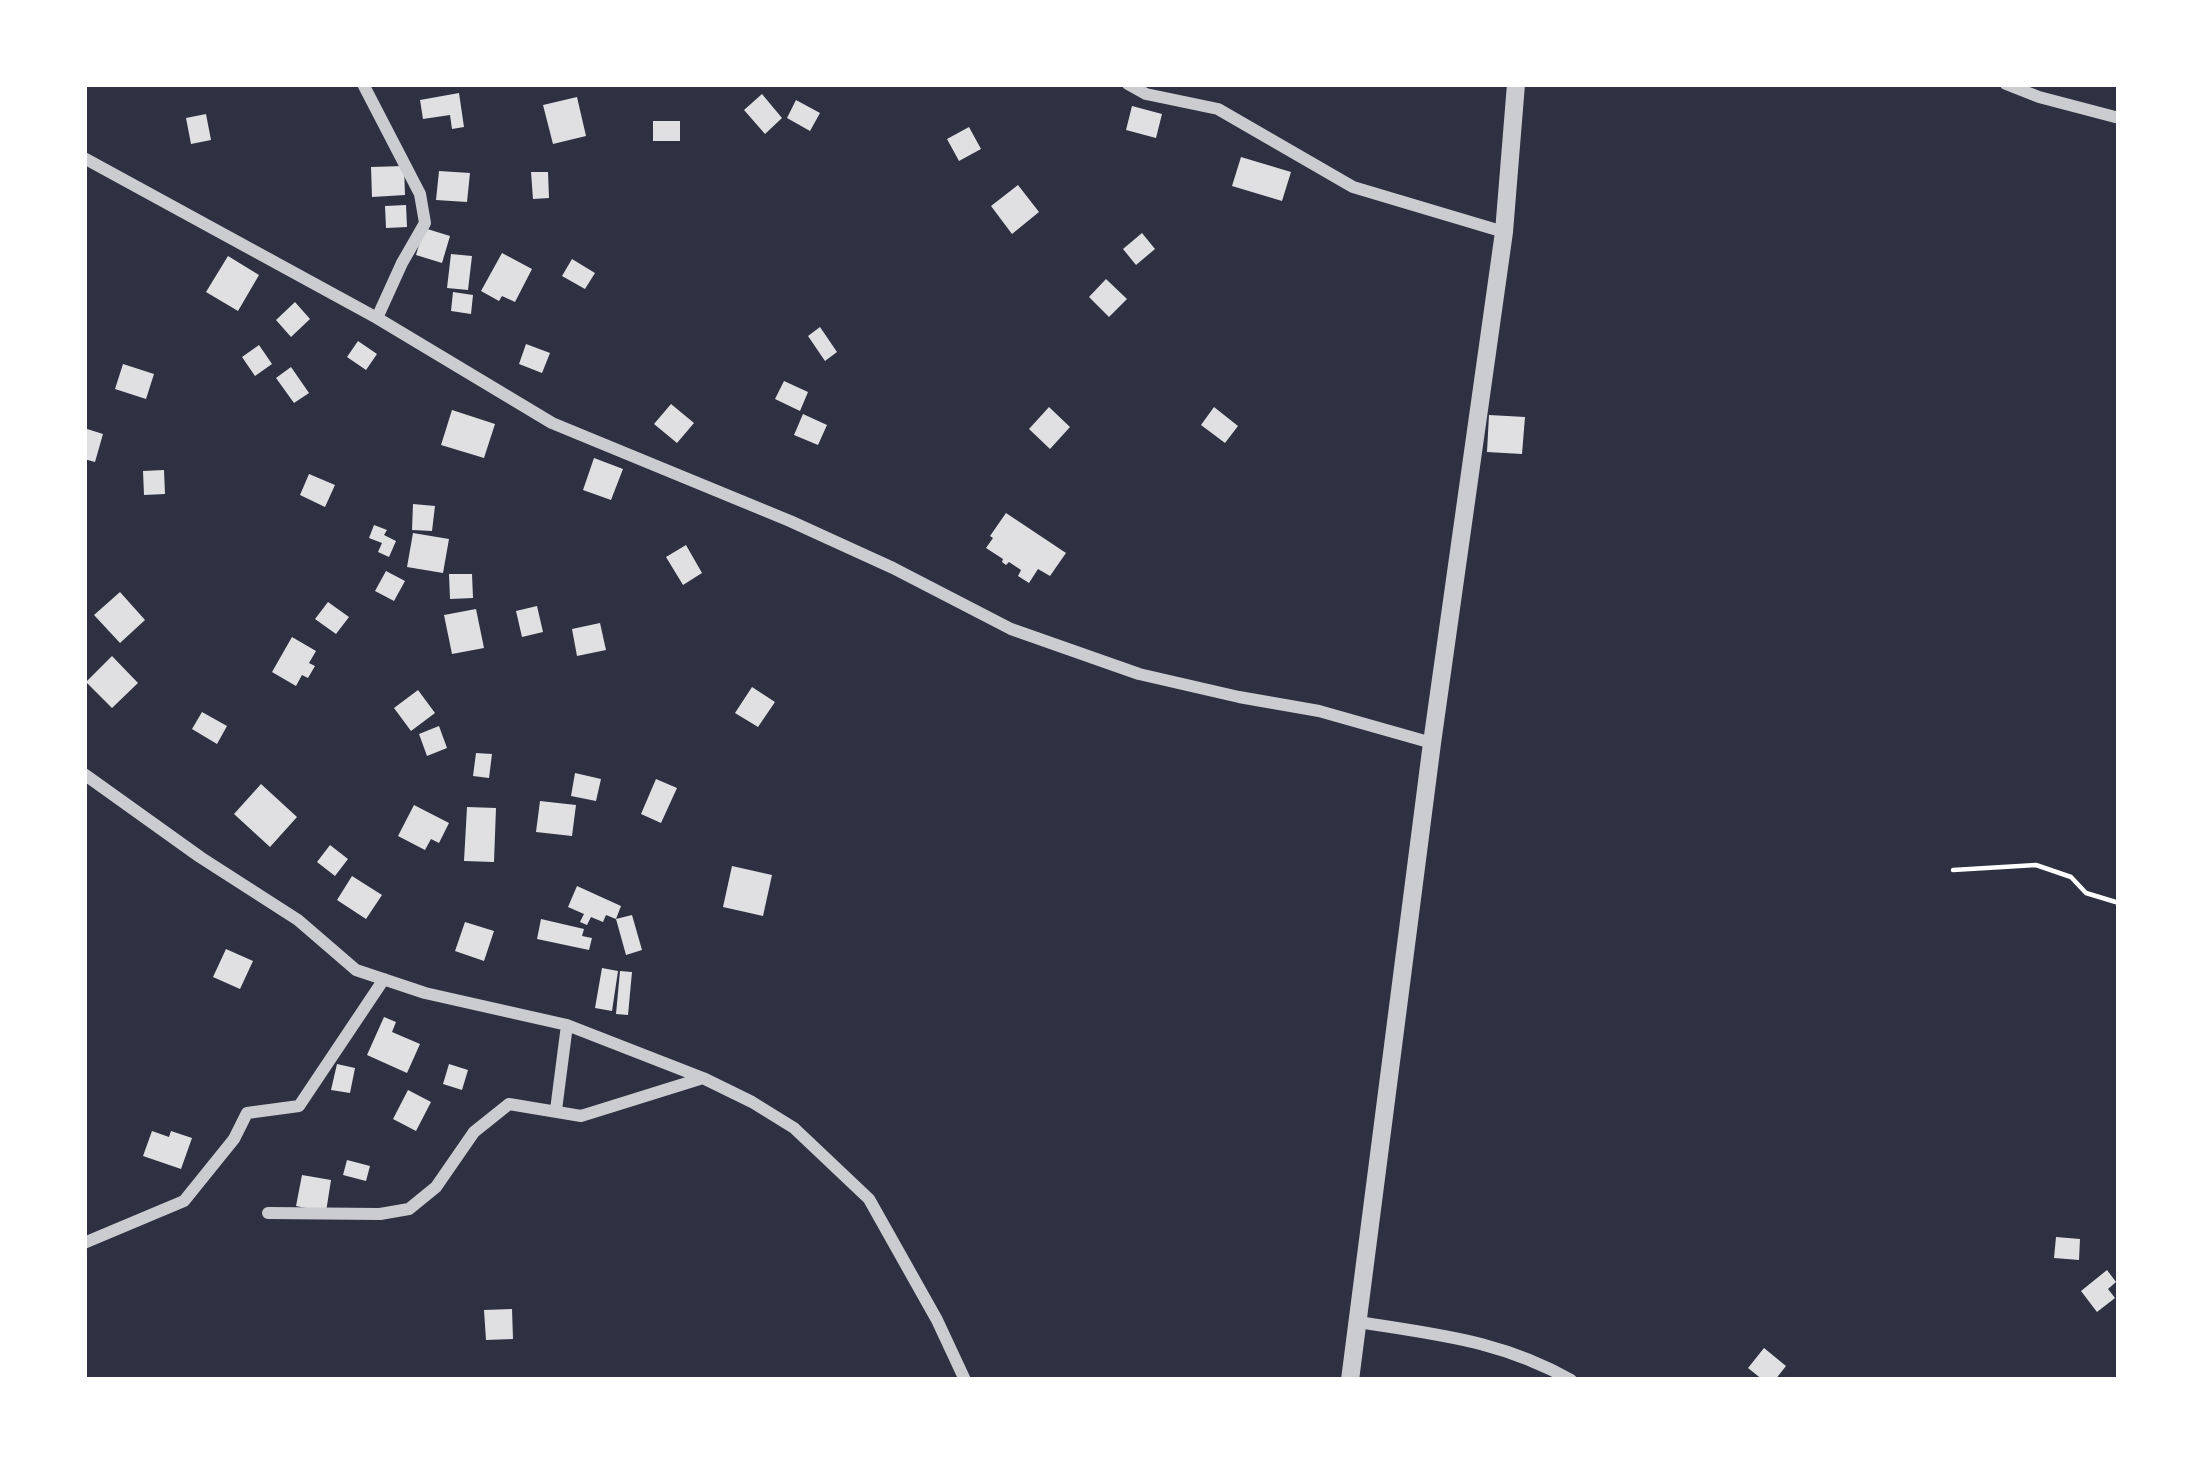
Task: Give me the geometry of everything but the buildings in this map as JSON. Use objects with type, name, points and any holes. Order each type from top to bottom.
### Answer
[{"type":"street","points":[[363,84],[420,194],[425,223],[377,318]]},
{"type":"street","points":[[1128,84],[1146,94],[1218,109],[1353,187],[1504,232]]},
{"type":"street","points":[[1350,1380],[1504,232],[1516,84]]},
{"type":"street","points":[[2006,84],[2119,118]]},
{"type":"street","points":[[84,158],[377,318],[552,423],[790,521],[1011,628],[1139,674],[1319,711],[1432,743]]},
{"type":"street","points":[[84,774],[298,920],[356,970],[425,993],[567,1025],[703,1078],[794,1128],[869,1199],[965,1380]]},
{"type":"street","points":[[84,1243],[184,1201],[234,1139],[247,1113],[299,1106],[384,979]]},
{"type":"street","points":[[556,1110],[567,1025]]},
{"type":"street","points":[[268,1213],[380,1214],[410,1209],[436,1186],[474,1132],[508,1104],[581,1116],[703,1078]]},
{"type":"street","points":[[1359,1322],[1485,1343],[1536,1360],[1571,1380]]},
{"type":"path","points":[[1953,870],[2036,865],[2071,877],[2086,893],[2119,903]]}]
